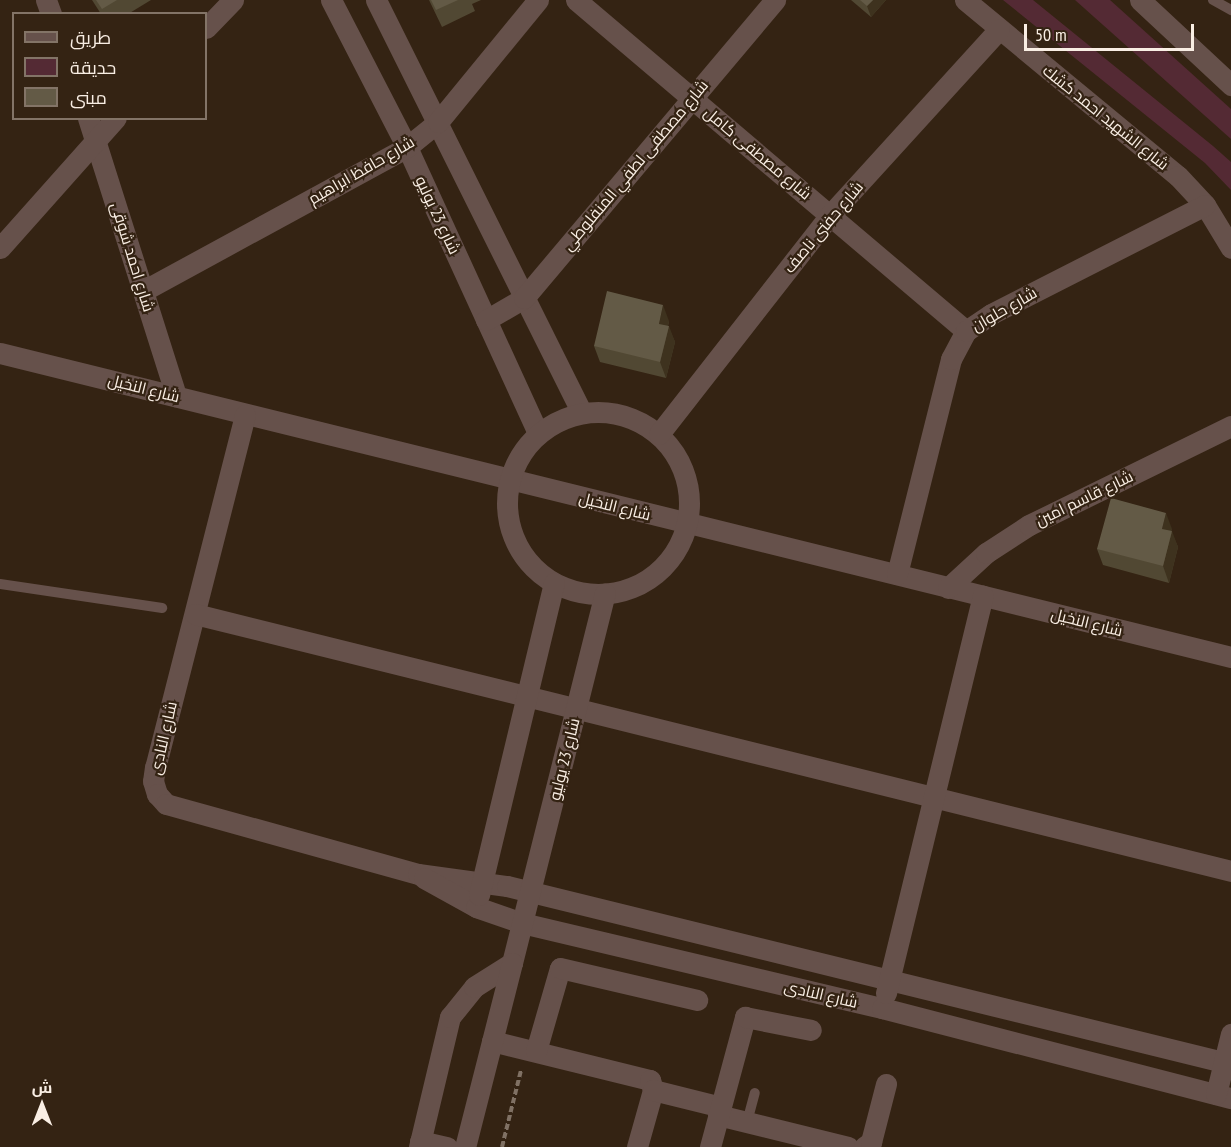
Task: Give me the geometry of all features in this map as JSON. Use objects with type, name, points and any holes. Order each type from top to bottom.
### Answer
[{"type":"street","points":[[207,27],[233,0]]},
{"type":"street","name":"شارع 23 يوليو","points":[[331,0],[407,147],[538,433]]},
{"type":"street","points":[[376,0],[581,412]]},
{"type":"street","name":"شارع حافظ ابراهيم","points":[[143,291],[407,147],[438,122],[538,0]]},
{"type":"street","name":"شارع مصطفى كامل","points":[[576,0],[966,331]]},
{"type":"street","name":"شارع مصطفى لطفي المنفلوطي","points":[[486,320],[524,298],[775,0]]},
{"type":"street","name":"شارع الشهيد احمد كشك","points":[[965,0],[1178,176],[1205,205],[1231,248]]},
{"type":"street","points":[[1140,0],[1231,85]]},
{"type":"street","name":"شارع حفنى ناصف","points":[[659,434],[830,215],[999,29]]},
{"type":"street","name":"شارع احمد شوقى","points":[[89,120],[176,396]]},
{"type":"street","points":[[0,248],[114,120]]},
{"type":"street","name":"شارع حلوان","points":[[897,574],[951,359],[966,331],[991,314],[1205,205]]},
{"type":"street","name":"شارع النخيل","points":[[0,353],[1231,657]]},
{"type":"street","points":[[608,411],[635,419],[659,434],[675,453],[686,475],[690,499],[688,524],[680,545],[666,564],[638,584],[605,594],[579,592],[554,583],[534,569],[512,535],[506,504],[508,480],[520,454],[538,433],[558,420],[581,412],[608,411]]},
{"type":"street","name":"شارع النادى","points":[[245,415],[155,767],[153,781],[157,794],[166,804],[418,874],[482,881],[530,892],[1228,1063]]},
{"type":"street","name":"شارع قاسم امين","points":[[948,588],[986,553],[1029,525],[1231,426]]},
{"type":"street","points":[[476,907],[554,583]]},
{"type":"street","name":"شارع 23 يوليو","points":[[465,1147],[605,594]]},
{"type":"street","points":[[882,1008],[983,596]]},
{"type":"street","points":[[195,614],[1231,871]]},
{"type":"street","name":"شارع النادى","points":[[418,874],[476,907],[522,923],[882,1008],[1224,1096]]},
{"type":"street","points":[[742,976],[750,946]]},
{"type":"street","points":[[447,1147],[419,1144],[450,1017],[474,987],[512,963]]},
{"type":"street","points":[[531,1050],[560,968],[697,1000]]},
{"type":"street","points":[[710,1147],[745,1017],[811,1030]]},
{"type":"street","points":[[1224,1096],[1231,1034]]},
{"type":"street","points":[[492,1041],[652,1082],[653,1090],[637,1147]]},
{"type":"street","points":[[864,1147],[871,1142],[886,1084]]},
{"type":"street","points":[[653,1090],[747,1122],[848,1147]]},
{"type":"lane","points":[[1213,0],[1231,10]]},
{"type":"lane","points":[[0,584],[162,608]]},
{"type":"lane","points":[[747,1122],[755,1093]]},
{"type":"path","points":[[502,1147],[531,1050]]},
{"type":"green space","points":[[1003,0],[1033,0],[1213,146],[1231,162],[1231,190],[1205,163]]},
{"type":"green space","points":[[1075,0],[1110,0],[1231,109],[1231,139]]},
{"type":"building","points":[[96,0],[117,0],[102,9]]},
{"type":"building","points":[[431,0],[458,0],[436,10]]},
{"type":"building","points":[[860,0],[873,0],[867,6]]},
{"type":"building","points":[[607,291],[663,305],[659,324],[669,326],[660,362],[594,346]]},
{"type":"building","points":[[1111,498],[1166,513],[1162,529],[1172,531],[1163,566],[1097,549]]}]
